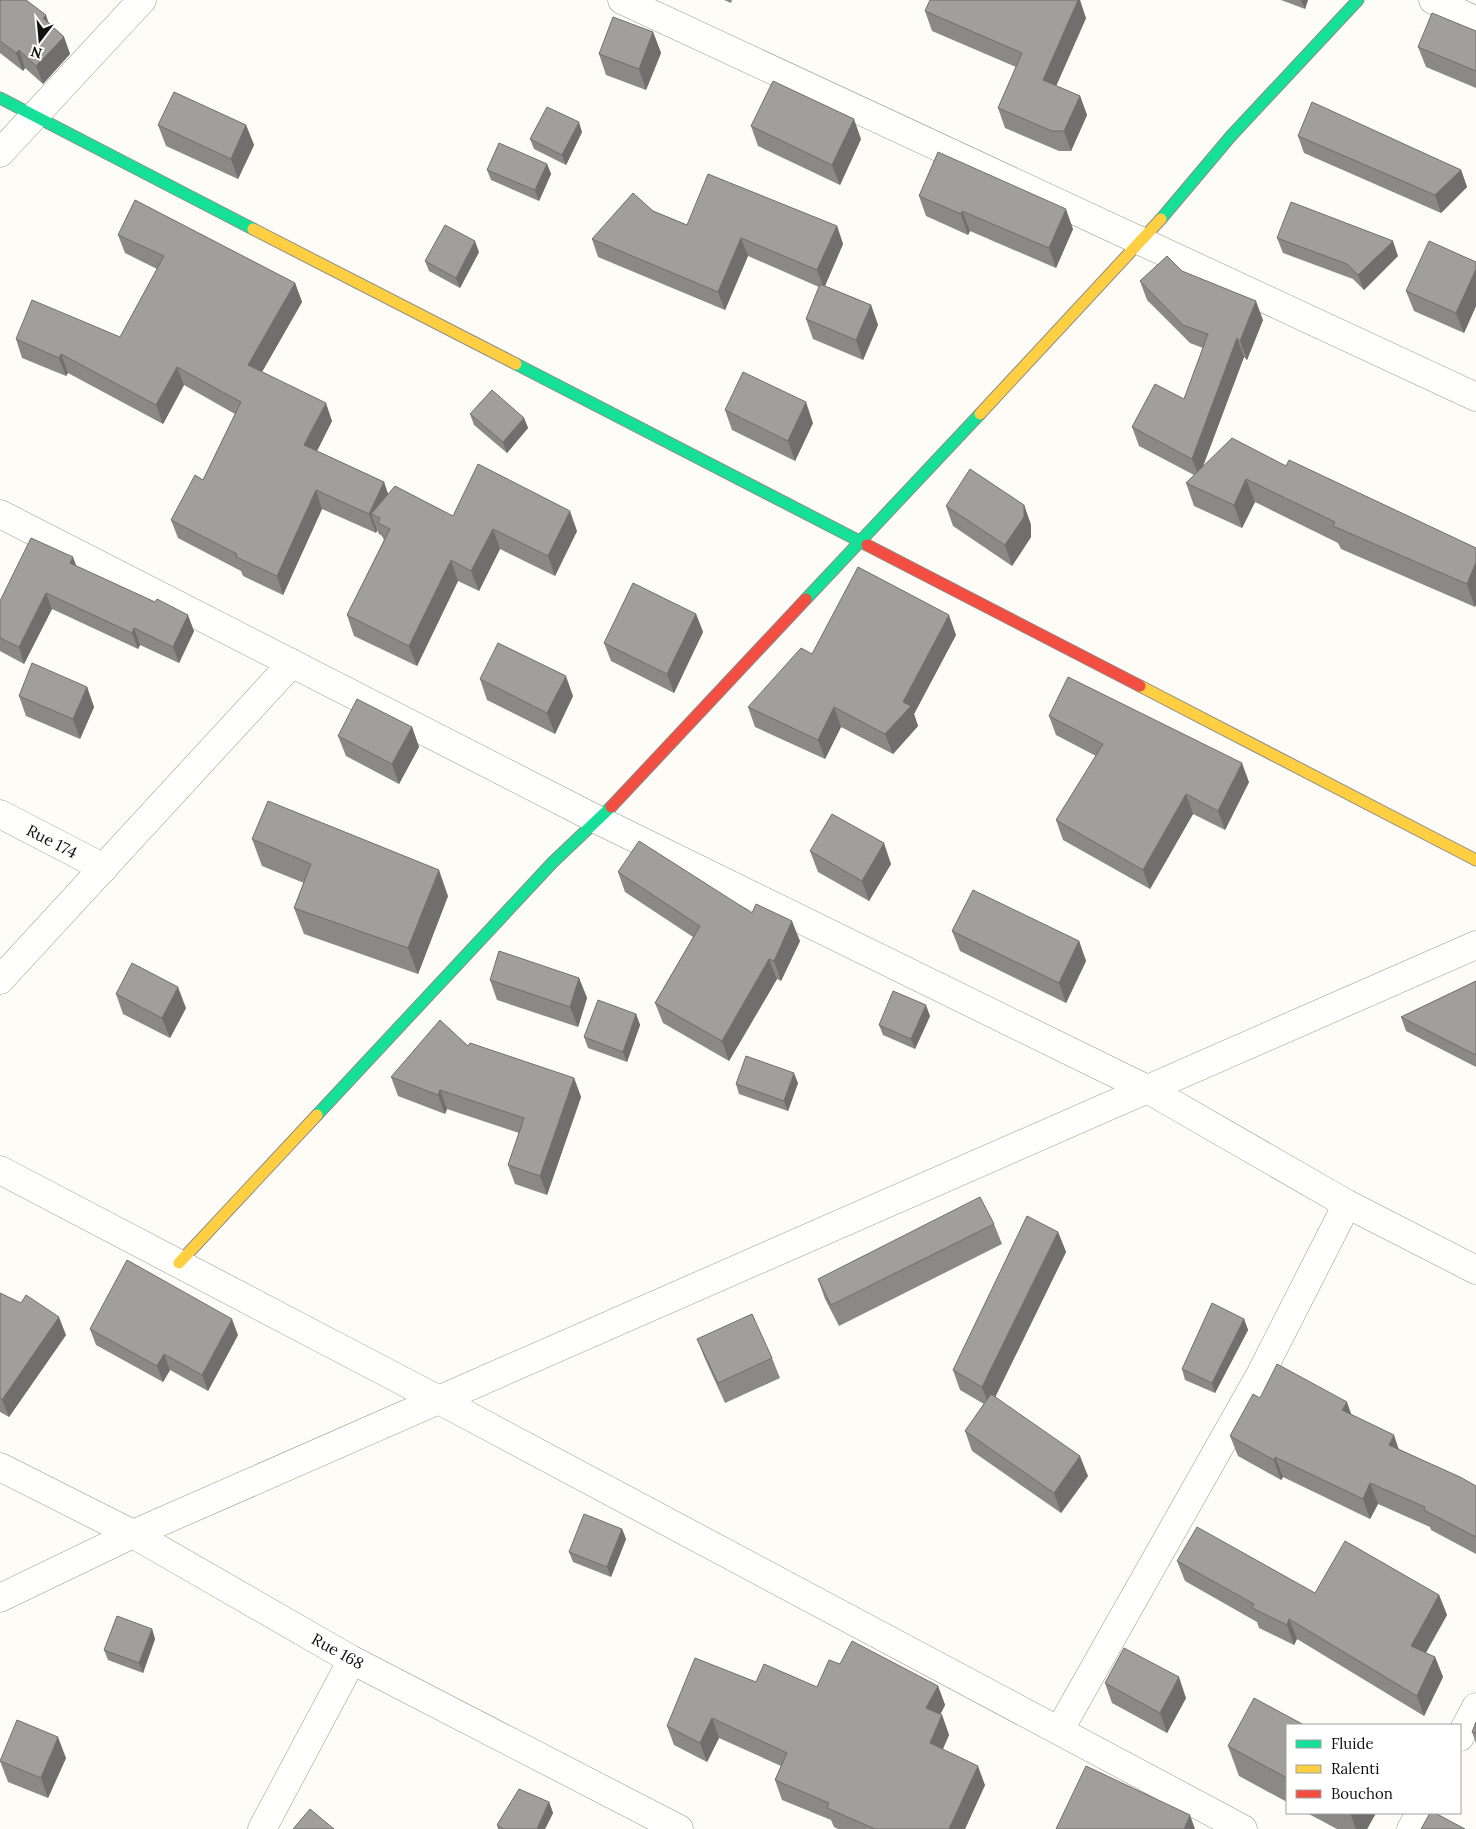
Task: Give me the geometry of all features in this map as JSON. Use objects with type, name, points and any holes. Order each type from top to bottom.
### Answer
[{"type":"street","points":[[0,153],[33,115],[142,0]]},
{"type":"street","points":[[622,0],[1476,397]]},
{"type":"street","points":[[179,1263],[553,862],[598,820],[1143,241],[1231,136],[1358,0]]},
{"type":"street","points":[[1433,0],[1476,21]]},
{"type":"street","points":[[0,98],[1476,860]]},
{"type":"street","points":[[0,514],[598,820],[1149,1090],[1347,1204],[1476,1270]]},
{"type":"street","points":[[0,980],[292,663]]},
{"type":"street","name":"Rue 174","points":[[0,814],[104,868]]},
{"type":"street","points":[[0,1598],[133,1534],[1476,945]]},
{"type":"street","points":[[0,1170],[1060,1729],[1243,1829]]},
{"type":"street","points":[[1060,1729],[1259,1377],[1347,1204]]},
{"type":"street","name":"Rue 168","points":[[0,1467],[133,1534],[352,1660],[679,1829]]},
{"type":"street","points":[[262,1829],[352,1660]]},
{"type":"street","points":[[1461,1735],[1476,1706]]},
{"type":"street","points":[[1411,1829],[1419,1814]]},
{"type":"building","points":[[0,0],[26,0],[46,15],[43,18],[64,37],[36,66],[19,50],[16,53],[0,41]]},
{"type":"building","points":[[930,0],[1078,0],[1043,80],[1080,96],[1064,131],[1052,131],[998,108],[1022,53],[925,11]]},
{"type":"building","points":[[1432,13],[1476,31],[1476,71],[1418,47]]},
{"type":"building","points":[[613,17],[653,32],[639,69],[599,54]]},
{"type":"building","points":[[773,81],[854,119],[832,165],[751,126]]},
{"type":"building","points":[[174,92],[246,125],[231,159],[158,125]]},
{"type":"building","points":[[1312,102],[1461,170],[1435,195],[1298,136]]},
{"type":"building","points":[[547,107],[579,122],[562,155],[530,139]]},
{"type":"building","points":[[499,143],[547,164],[535,190],[487,170]]},
{"type":"building","points":[[938,152],[1066,209],[1049,248],[962,211],[961,214],[919,196]]},
{"type":"building","points":[[708,174],[837,226],[817,270],[741,238],[718,292],[592,239],[633,193],[653,211],[687,225]]},
{"type":"building","points":[[135,200],[295,283],[248,365],[326,403],[304,445],[384,482],[369,514],[316,490],[277,576],[236,557],[237,554],[171,520],[195,475],[203,480],[241,402],[177,367],[156,405],[61,354],[59,358],[16,339],[32,300],[120,337],[164,256],[118,235]]},
{"type":"building","points":[[1291,202],[1393,241],[1358,275],[1347,264],[1277,238]]},
{"type":"building","points":[[445,225],[475,241],[456,278],[425,261]]},
{"type":"building","points":[[1429,241],[1476,262],[1476,269],[1456,313],[1406,291]]},
{"type":"building","points":[[1167,256],[1182,271],[1256,301],[1240,341],[1237,338],[1192,459],[1132,427],[1155,384],[1184,399],[1208,334],[1183,325],[1140,281]]},
{"type":"building","points":[[820,284],[871,305],[856,340],[806,319]]},
{"type":"building","points":[[743,372],[806,402],[788,441],[725,410]]},
{"type":"building","points":[[492,390],[524,418],[503,442],[470,414]]},
{"type":"building","points":[[1232,438],[1286,466],[1289,460],[1476,548],[1476,562],[1467,584],[1333,526],[1335,522],[1246,479],[1234,505],[1186,483]]},
{"type":"building","points":[[478,464],[570,511],[548,556],[493,529],[471,571],[451,560],[409,646],[347,615],[390,529],[378,523],[380,518],[371,514],[395,486],[453,516]]},
{"type":"building","points":[[970,469],[1024,505],[1024,517],[1005,545],[946,506]]},
{"type":"building","points":[[31,538],[73,557],[70,563],[155,602],[157,599],[188,615],[173,647],[134,628],[132,633],[46,593],[19,647],[0,638],[0,601]]},
{"type":"building","points":[[858,567],[949,615],[903,702],[911,706],[885,734],[834,707],[818,740],[748,707],[801,648],[812,654]]},
{"type":"building","points":[[633,583],[696,614],[667,674],[604,643]]},
{"type":"building","points":[[498,643],[566,676],[547,713],[480,679]]},
{"type":"building","points":[[32,663],[87,687],[73,719],[19,696]]},
{"type":"building","points":[[1068,677],[1242,763],[1218,811],[1186,794],[1143,870],[1056,820],[1103,744],[1049,716]]},
{"type":"building","points":[[357,699],[412,727],[392,764],[338,736]]},
{"type":"building","points":[[268,801],[439,870],[408,948],[294,908],[311,864],[252,839]]},
{"type":"building","points":[[832,814],[884,843],[862,881],[810,851]]},
{"type":"building","points":[[639,841],[752,913],[756,904],[792,921],[774,961],[769,959],[722,1041],[655,1003],[700,926],[618,872]]},
{"type":"building","points":[[973,890],[1079,941],[1059,983],[952,931]]},
{"type":"building","points":[[499,951],[579,978],[570,1007],[490,980]]},
{"type":"building","points":[[132,963],[178,987],[162,1018],[116,994]]},
{"type":"building","points":[[1476,981],[1476,1055],[1401,1017]]},
{"type":"building","points":[[893,991],[926,1005],[911,1039],[879,1025]]},
{"type":"building","points":[[598,1000],[636,1014],[623,1052],[584,1037]]},
{"type":"building","points":[[440,1020],[468,1046],[470,1043],[574,1078],[540,1176],[508,1165],[524,1118],[440,1090],[438,1095],[391,1077]]},
{"type":"building","points":[[746,1056],[794,1073],[784,1101],[736,1084]]},
{"type":"building","points":[[980,1197],[994,1224],[831,1305],[818,1279]]},
{"type":"building","points":[[1027,1216],[1058,1232],[982,1387],[953,1370]]},
{"type":"building","points":[[127,1260],[232,1319],[202,1375],[164,1354],[157,1366],[90,1329]]},
{"type":"building","points":[[0,1293],[21,1303],[26,1295],[59,1317],[2,1400],[0,1398]]},
{"type":"building","points":[[1212,1303],[1244,1319],[1212,1383],[1182,1369]]},
{"type":"building","points":[[752,1314],[772,1358],[718,1383],[697,1339]]},
{"type":"building","points":[[1277,1364],[1347,1402],[1342,1410],[1394,1435],[1389,1445],[1476,1486],[1476,1537],[1424,1510],[1425,1507],[1370,1483],[1363,1499],[1275,1457],[1274,1460],[1230,1436],[1253,1394],[1260,1398]]},
{"type":"building","points":[[991,1394],[1080,1456],[1054,1493],[965,1431]]},
{"type":"building","points":[[584,1514],[622,1529],[607,1567],[569,1552]]},
{"type":"building","points":[[1197,1527],[1315,1593],[1345,1541],[1439,1595],[1411,1646],[1435,1657],[1417,1696],[1289,1619],[1287,1625],[1252,1608],[1254,1604],[1177,1561]]},
{"type":"building","points":[[117,1616],[152,1629],[139,1663],[104,1650]]},
{"type":"building","points":[[852,1641],[938,1686],[926,1708],[942,1715],[930,1743],[978,1766],[949,1829],[875,1829],[827,1808],[829,1803],[775,1780],[787,1753],[712,1718],[700,1743],[667,1726],[695,1658],[756,1682],[764,1664],[817,1687],[829,1660],[840,1664]]},
{"type":"building","points":[[1124,1648],[1179,1677],[1160,1713],[1105,1683]]},
{"type":"building","points":[[1254,1698],[1302,1724],[1286,1724],[1286,1777],[1228,1746]]},
{"type":"building","points":[[17,1720],[58,1737],[41,1778],[0,1761]]},
{"type":"building","points":[[1476,1722],[1476,1733],[1472,1732]]},
{"type":"building","points":[[1086,1766],[1190,1815],[1184,1829],[1056,1829]]},
{"type":"building","points":[[519,1789],[549,1802],[537,1829],[504,1829],[497,1825]]},
{"type":"building","points":[[310,1809],[334,1829],[293,1829]]},
{"type":"building","points":[[1429,1814],[1437,1814],[1465,1829],[1421,1829]]},
{"type":"traffic: fast","points":[[1161,219],[1231,136],[1358,0]]},
{"type":"traffic: fast","points":[[0,98],[253,229]]},
{"type":"traffic: fast","points":[[516,364],[867,545]]},
{"type":"traffic: fast","points":[[806,599],[980,414]]},
{"type":"traffic: fast","points":[[317,1115],[553,862],[611,807]]},
{"type":"traffic: slow","points":[[980,414],[1161,219]]},
{"type":"traffic: slow","points":[[253,229],[516,364]]},
{"type":"traffic: slow","points":[[1140,686],[1476,860]]},
{"type":"traffic: slow","points":[[179,1263],[317,1115]]},
{"type":"traffic: jam","points":[[867,545],[1140,686]]},
{"type":"traffic: jam","points":[[611,807],[806,599]]}]
